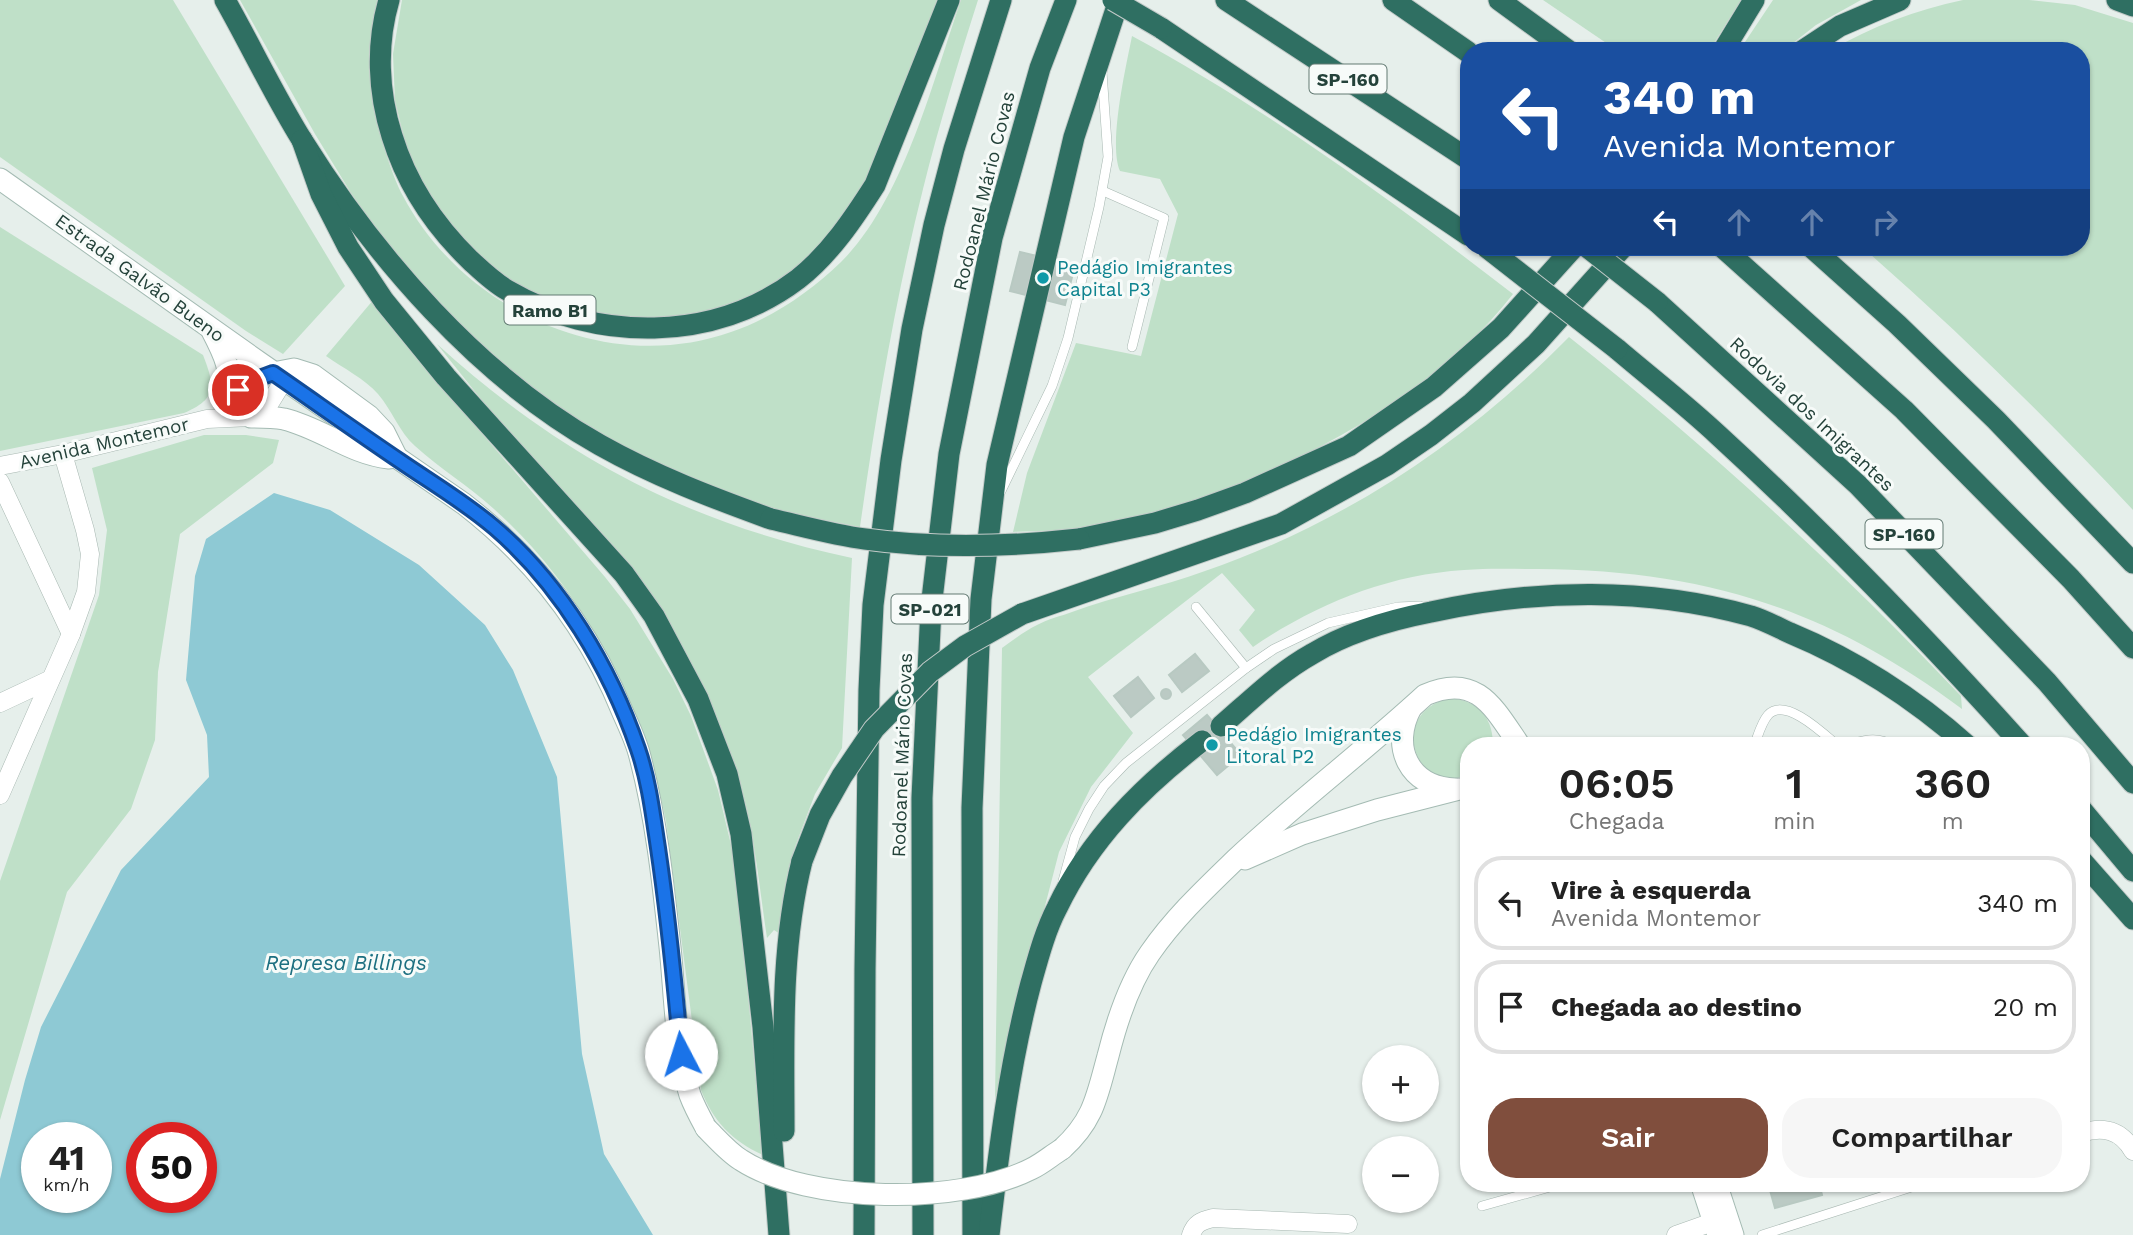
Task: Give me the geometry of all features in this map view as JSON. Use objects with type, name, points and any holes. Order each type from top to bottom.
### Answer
[{"type":"highway","points":[[225,0],[303,140],[365,229],[426,304],[462,341],[518,390],[600,445],[670,480],[771,519],[865,539],[947,546],[999,547],[1079,539],[1155,523],[1233,498],[1349,446],[1434,387],[1492,336],[1566,256]]},
{"type":"highway","name":"Ramo B1","points":[[389,0],[380,60],[386,116],[403,168],[429,216],[458,249],[506,289],[542,307],[579,320],[606,326],[641,328],[705,322],[740,312],[797,279],[814,265],[861,208],[876,185],[949,0]]},
{"type":"highway","name":"Rodoanel Mário Covas","points":[[864,1235],[866,914],[873,605],[897,421],[931,238],[958,136],[1001,0]]},
{"type":"highway","name":"Rodoanel Mário Covas","points":[[923,1235],[922,798],[930,608],[949,454],[992,238],[1040,68],[1066,0]]},
{"type":"highway","points":[[1113,0],[1161,28],[1460,230]]},
{"type":"highway","points":[[973,1235],[972,808],[981,599],[997,465],[1009,406],[1074,137],[1119,0]]},
{"type":"highway","name":"SP-160","points":[[1226,0],[1460,154]]},
{"type":"highway","points":[[1393,0],[1460,46]]},
{"type":"highway","points":[[1499,0],[1557,42]]},
{"type":"highway","points":[[1728,42],[1754,0]]},
{"type":"highway","points":[[1816,42],[1840,26],[1900,0]]},
{"type":"highway","points":[[2117,0],[2133,5]]},
{"type":"highway","points":[[303,140],[321,194],[348,247],[384,301],[446,377],[624,574],[654,616],[698,699],[727,774],[741,834],[763,1027],[781,1235]]},
{"type":"highway","points":[[1498,256],[1617,349],[1717,434],[1938,652],[2015,737]]},
{"type":"highway","name":"Rodovia dos Imigrantes","points":[[1598,256],[1657,302],[1857,485],[2047,682],[2133,783]]},
{"type":"highway","points":[[781,1235],[785,986],[791,914],[803,861],[820,816],[842,776],[874,729],[930,672],[964,646],[1022,614],[1281,524],[1387,465],[1472,403],[1536,344],[1615,256]]},
{"type":"highway","points":[[1732,256],[1904,410],[2071,579],[2133,648]]},
{"type":"highway","points":[[1821,256],[1966,391],[2133,563]]},
{"type":"highway","points":[[1220,726],[1279,676],[1312,653],[1348,635],[1383,623],[1465,604],[1534,596],[1616,594],[1680,602],[1752,617],[1822,646],[1890,685],[1958,737]]},
{"type":"highway","points":[[989,1235],[1002,1122],[1017,1036],[1038,960],[1056,909],[1080,866],[1114,821],[1142,790],[1202,741]]},
{"type":"highway","points":[[2090,819],[2133,871]]},
{"type":"highway","points":[[2090,870],[2133,919]]},
{"type":"main road","name":"Estrada Galvão Bueno","points":[[0,179],[279,377]]},
{"type":"main road","points":[[211,329],[229,366],[228,399]]},
{"type":"main road","points":[[279,377],[288,369],[303,371],[345,397],[379,425],[398,460]]},
{"type":"main road","points":[[251,417],[288,420],[366,454],[398,460],[495,528],[544,579],[585,636],[612,687],[638,750],[651,805],[664,892],[681,1054],[689,1094],[706,1128],[725,1148],[758,1169],[799,1184],[830,1191],[877,1196],[941,1192],[1009,1178],[1031,1169],[1062,1149],[1079,1133],[1090,1114],[1123,1007],[1133,982],[1149,955],[1192,901],[1268,830],[1425,695],[1440,688],[1457,687],[1473,691],[1487,700],[1514,737]]},
{"type":"main road","points":[[1412,706],[1404,721],[1401,737],[1403,753],[1410,768],[1436,787],[1460,788]]},
{"type":"main road","points":[[1499,715],[1503,737]]},
{"type":"main road","points":[[1230,865],[1303,834],[1377,810],[1460,789]]},
{"type":"main road","points":[[1706,1192],[1723,1227]]},
{"type":"main road","points":[[1717,1192],[1723,1227]]},
{"type":"street","name":"Avenida Montemor","points":[[207,419],[249,383],[279,377]]},
{"type":"street","points":[[251,417],[271,402],[279,377]]},
{"type":"street","name":"Avenida Montemor","points":[[0,466],[63,454],[207,419],[251,417]]},
{"type":"street","points":[[0,795],[71,634],[86,592],[90,554],[63,454]]},
{"type":"street","points":[[0,482],[71,634]]},
{"type":"street","points":[[0,703],[50,680]]},
{"type":"street","points":[[2090,1131],[2115,1131],[2133,1151]]},
{"type":"street","points":[[1191,1235],[1193,1228],[1200,1222],[1213,1219],[1348,1224]]},
{"type":"street","points":[[1676,1235],[1723,1227]]},
{"type":"lane","points":[[993,508],[1060,366],[1103,191],[1108,144],[1100,52]]},
{"type":"lane","points":[[1103,191],[1164,218],[1132,347]]},
{"type":"lane","points":[[1056,909],[1075,836],[1088,809],[1104,786],[1126,764],[1246,668],[1274,649],[1328,623],[1398,607],[1465,604]]},
{"type":"lane","points":[[1196,607],[1246,668]]},
{"type":"lane","points":[[1758,737],[1768,715],[1779,709],[1805,720],[1827,737]]},
{"type":"lane","points":[[1482,1206],[1532,1192]]},
{"type":"lane","points":[[1762,1235],[1896,1192]]},
{"type":"green space","points":[[0,0],[173,0],[345,286],[283,354],[246,331],[0,157]]},
{"type":"green space","points":[[240,0],[382,0],[375,83],[377,118],[398,186],[429,236],[462,272],[500,301],[543,323],[589,338],[636,345],[684,343],[746,326],[790,303],[841,262],[863,237],[899,174],[927,102],[961,0],[978,0],[942,118],[913,231],[887,357],[860,527],[743,501],[639,457],[539,396],[447,314],[387,244],[351,193],[315,134]]},
{"type":"green space","points":[[402,0],[937,0],[882,157],[832,238],[761,297],[653,325],[562,310],[487,267],[428,199],[408,154],[395,101],[393,54]]},
{"type":"green space","points":[[1543,0],[1741,0],[1715,42],[1605,42]]},
{"type":"green space","points":[[1773,0],[1861,0],[1816,25],[1794,42],[1745,42]]},
{"type":"green space","points":[[1963,0],[2029,0],[2075,5],[2133,23],[2133,510],[2001,375],[1872,256],[2090,256],[2090,42],[1847,42],[1895,20]]},
{"type":"green space","points":[[1132,36],[1280,125],[1421,224],[1513,294],[1473,338],[1426,379],[1373,416],[1316,449],[1256,477],[1195,500],[1135,517],[1069,529],[1013,532],[1027,473],[1076,343],[1141,356],[1178,214],[1160,179],[1120,171],[1116,143],[1119,105]]},
{"type":"green space","points":[[0,227],[203,355],[211,383],[208,397],[184,413],[0,451]]},
{"type":"green space","points":[[374,299],[479,430],[630,609],[673,679],[691,716],[718,790],[736,866],[763,1155],[725,1129],[711,1111],[701,1090],[666,821],[641,734],[605,651],[582,612],[526,541],[494,509],[415,446],[373,389],[326,356]]},
{"type":"green space","points":[[1569,337],[1722,465],[1820,554],[1961,696],[1962,709],[1912,674],[1863,645],[1813,621],[1710,587],[1655,577],[1598,571],[1483,569],[1435,573],[1407,578],[1353,594],[1302,618],[1253,647],[1239,630],[1255,610],[1222,573],[1088,677],[1133,733],[1091,787],[1059,852],[995,1099],[1002,648],[1046,621],[1188,577],[1256,551],[1354,504],[1445,445],[1488,411]]},
{"type":"green space","points":[[437,344],[531,420],[630,480],[681,505],[735,526],[852,558],[842,748],[815,794],[795,847],[787,876],[780,934],[774,930],[767,938],[752,835],[743,794],[717,717],[681,644],[667,621],[504,428]]},
{"type":"green space","points":[[204,435],[246,435],[279,440],[273,463],[180,534],[158,672],[155,740],[131,809],[67,892],[0,1120],[0,881],[99,595],[107,530],[92,468]]},
{"type":"green space","points":[[1451,698],[1468,702],[1481,711],[1490,725],[1492,737],[1460,737],[1460,776],[1449,778],[1433,773],[1422,763],[1415,749],[1414,733],[1419,718],[1431,706]]},
{"type":"water","name":"Represa Billings","points":[[274,493],[330,510],[419,565],[485,625],[513,670],[557,777],[582,1054],[604,1154],[653,1235],[0,1235],[0,1179],[41,1027],[121,870],[209,777],[207,735],[186,680],[195,576],[206,539]]},
{"type":"building","name":"Pedágio Imigrantes Capital P3","points":[[1020,252],[1075,265],[1065,305],[1010,291]]},
{"type":"building","points":[[1195,654],[1209,671],[1182,692],[1169,675]]},
{"type":"building","points":[[1138,677],[1154,698],[1131,717],[1114,696]]},
{"type":"building","points":[[1166,689],[1170,690],[1170,698],[1166,699],[1162,698],[1161,694],[1162,690]]},
{"type":"building","name":"Pedágio Imigrantes Litoral P2","points":[[1207,715],[1241,755],[1217,775],[1183,735]]},
{"type":"building","points":[[1771,1192],[1821,1192],[1822,1195],[1775,1208]]},
{"type":"place","name":"Pedágio Imigrantes Capital P3","points":[[1043,278]]},
{"type":"place","name":"Pedágio Imigrantes Litoral P2","points":[[1212,745]]},
{"type":"route","points":[[238,390],[273,373],[464,504],[520,552],[544,579],[585,636],[612,687],[638,750],[651,805],[681,1054]]}]
